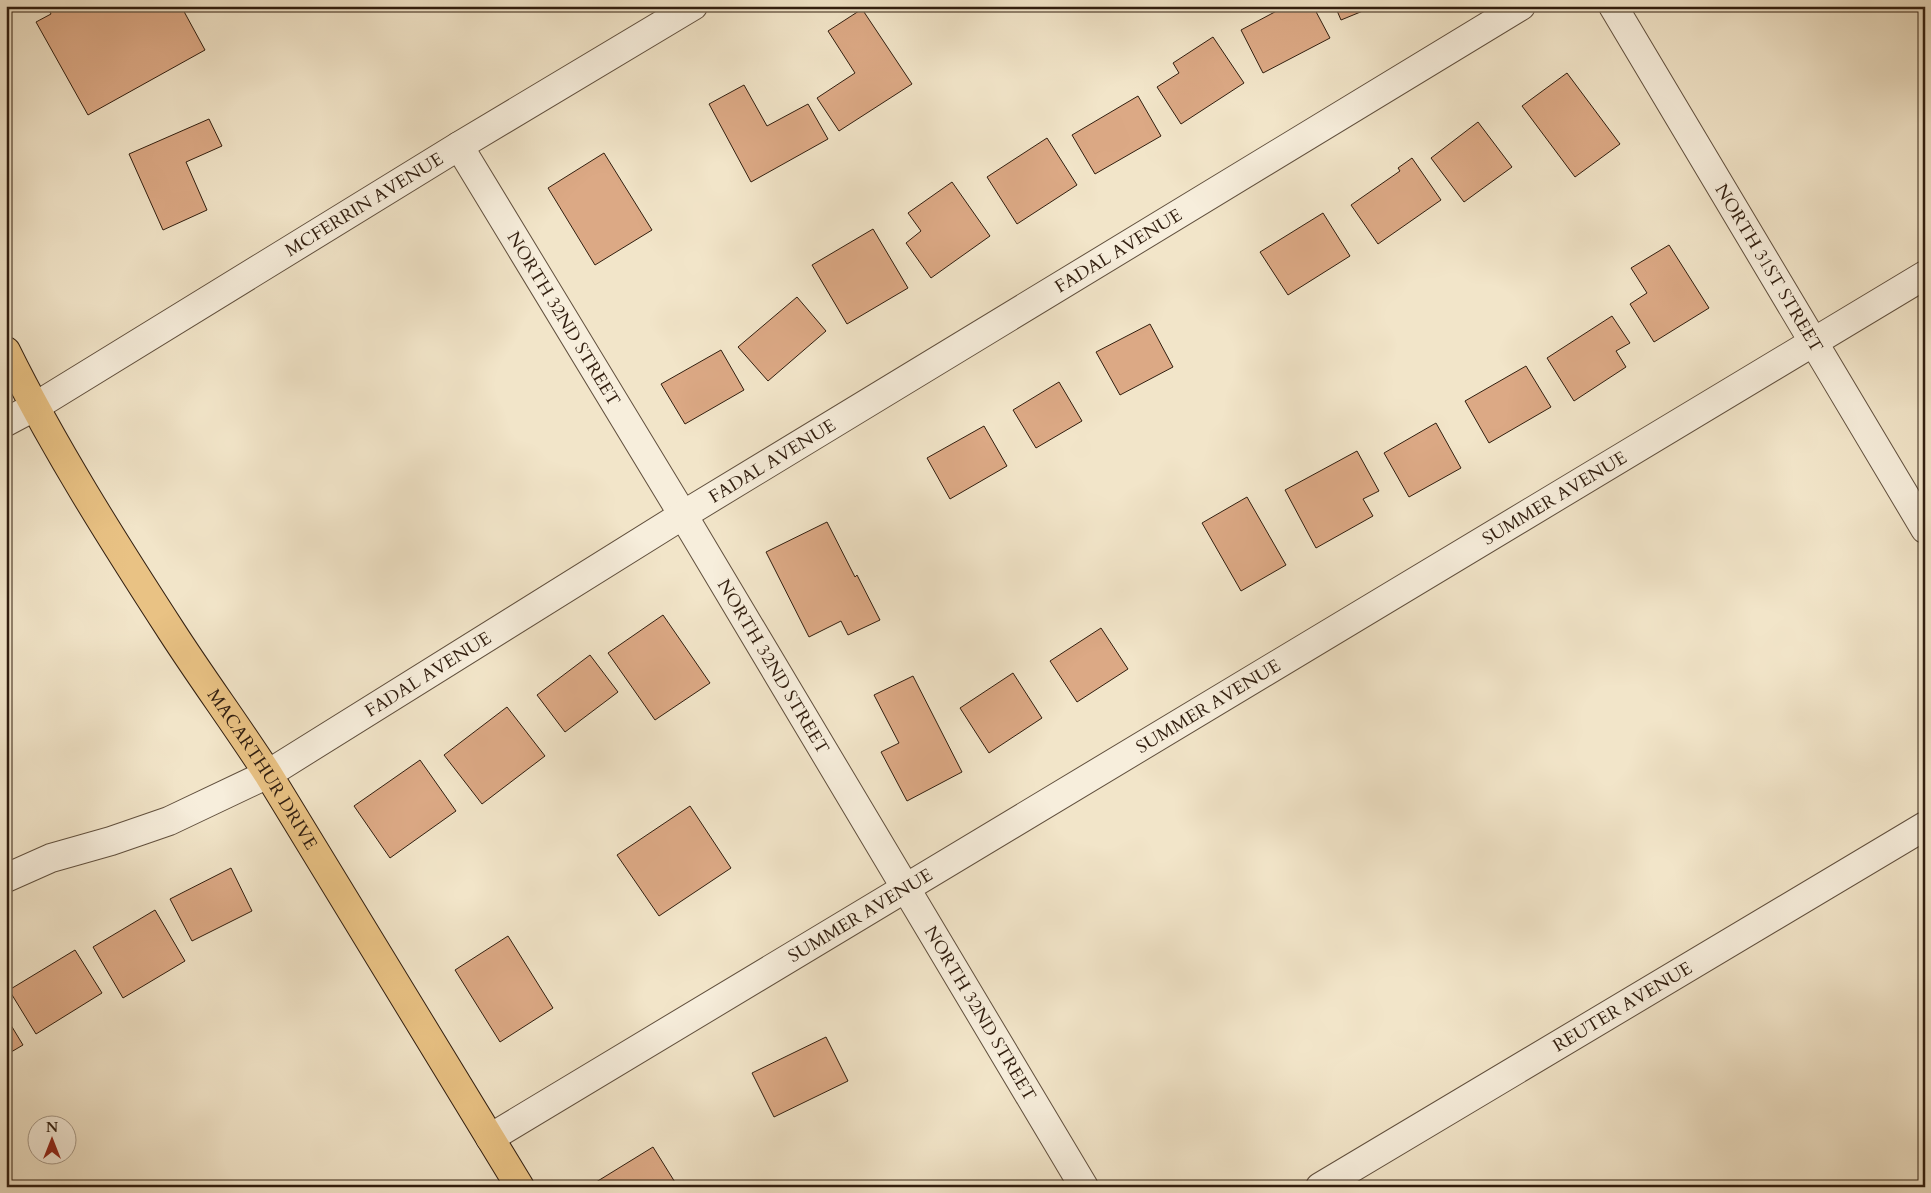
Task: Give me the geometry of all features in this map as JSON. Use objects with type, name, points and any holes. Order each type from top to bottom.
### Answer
[{"type":"main road","name":"MACARTHUR DRIVE","points":[[6,351],[88,498],[168,625],[268,774],[520,1187]]},
{"type":"street","name":"MCFERRIN AVENUE","points":[[6,422],[36,406],[459,146],[693,6]]},
{"type":"street","name":"FADAL AVENUE","points":[[6,878],[51,858],[169,821],[268,774],[683,515],[1521,6]]},
{"type":"street","name":"NORTH 31ST STREET","points":[[1613,6],[1925,529]]},
{"type":"street","name":"NORTH 32ND STREET","points":[[459,146],[683,515],[1084,1187]]},
{"type":"street","name":"SUMMER AVENUE","points":[[490,1138],[1925,275]]},
{"type":"street","name":"REUTER AVENUE","points":[[1320,1187],[1925,826]]},
{"type":"building","points":[[47,6],[181,6],[205,50],[88,115],[36,22],[51,14]]},
{"type":"building","points":[[1286,6],[1313,6],[1330,38],[1263,73],[1241,30]]},
{"type":"building","points":[[1335,6],[1375,6],[1341,20]]},
{"type":"building","points":[[862,9],[912,84],[839,131],[817,98],[855,73],[828,31]]},
{"type":"building","points":[[1213,37],[1244,83],[1181,124],[1157,87],[1179,73],[1173,63]]},
{"type":"building","points":[[1567,73],[1620,144],[1575,177],[1522,106]]},
{"type":"building","points":[[744,85],[767,126],[808,104],[828,139],[751,182],[709,104]]},
{"type":"building","points":[[1138,96],[1161,136],[1095,174],[1072,135]]},
{"type":"building","points":[[209,119],[222,146],[186,162],[207,210],[163,230],[129,154]]},
{"type":"building","points":[[1478,122],[1512,167],[1464,202],[1431,158]]},
{"type":"building","points":[[1047,138],[1077,185],[1017,224],[987,177]]},
{"type":"building","points":[[604,153],[652,230],[595,265],[548,188]]},
{"type":"building","points":[[1412,158],[1441,200],[1378,244],[1351,205],[1400,171],[1398,168]]},
{"type":"building","points":[[952,182],[990,236],[931,278],[906,243],[921,231],[908,213]]},
{"type":"building","points":[[1323,213],[1350,256],[1288,295],[1260,252]]},
{"type":"building","points":[[873,229],[908,288],[847,324],[812,265]]},
{"type":"building","points":[[1669,245],[1709,308],[1654,342],[1630,304],[1647,293],[1631,268]]},
{"type":"building","points":[[797,297],[826,331],[768,381],[738,347]]},
{"type":"building","points":[[1612,316],[1630,343],[1616,351],[1626,367],[1574,401],[1547,358]]},
{"type":"building","points":[[1150,324],[1173,367],[1120,395],[1096,352]]},
{"type":"building","points":[[721,350],[744,390],[685,424],[661,384]]},
{"type":"building","points":[[1526,366],[1551,407],[1489,443],[1465,401]]},
{"type":"building","points":[[1059,382],[1082,421],[1036,448],[1013,410]]},
{"type":"building","points":[[1436,423],[1461,468],[1409,497],[1384,453]]},
{"type":"building","points":[[984,426],[1007,466],[950,499],[927,458]]},
{"type":"building","points":[[1357,451],[1379,491],[1363,499],[1373,516],[1316,548],[1285,490]]},
{"type":"building","points":[[1247,497],[1286,565],[1241,591],[1202,523]]},
{"type":"building","points":[[827,522],[855,577],[857,575],[880,620],[848,635],[841,621],[809,637],[766,552]]},
{"type":"building","points":[[663,615],[710,683],[655,720],[608,653]]},
{"type":"building","points":[[1101,628],[1128,669],[1077,702],[1050,661]]},
{"type":"building","points":[[590,655],[618,692],[565,732],[537,695]]},
{"type":"building","points":[[1013,673],[1042,718],[989,753],[960,708]]},
{"type":"building","points":[[913,676],[962,772],[907,801],[881,752],[899,743],[874,695]]},
{"type":"building","points":[[507,707],[545,756],[482,804],[444,755]]},
{"type":"building","points":[[420,760],[456,811],[390,858],[354,806]]},
{"type":"building","points":[[690,806],[731,868],[659,916],[617,855]]},
{"type":"building","points":[[231,868],[252,911],[192,941],[170,899]]},
{"type":"building","points":[[155,910],[185,961],[123,998],[93,947]]},
{"type":"building","points":[[508,936],[553,1008],[500,1042],[455,970]]},
{"type":"building","points":[[75,950],[102,993],[36,1034],[9,990]]},
{"type":"building","points":[[6,1017],[23,1045],[6,1055]]},
{"type":"building","points":[[826,1037],[848,1081],[774,1117],[752,1073]]},
{"type":"building","points":[[653,1147],[678,1187],[588,1187]]}]
